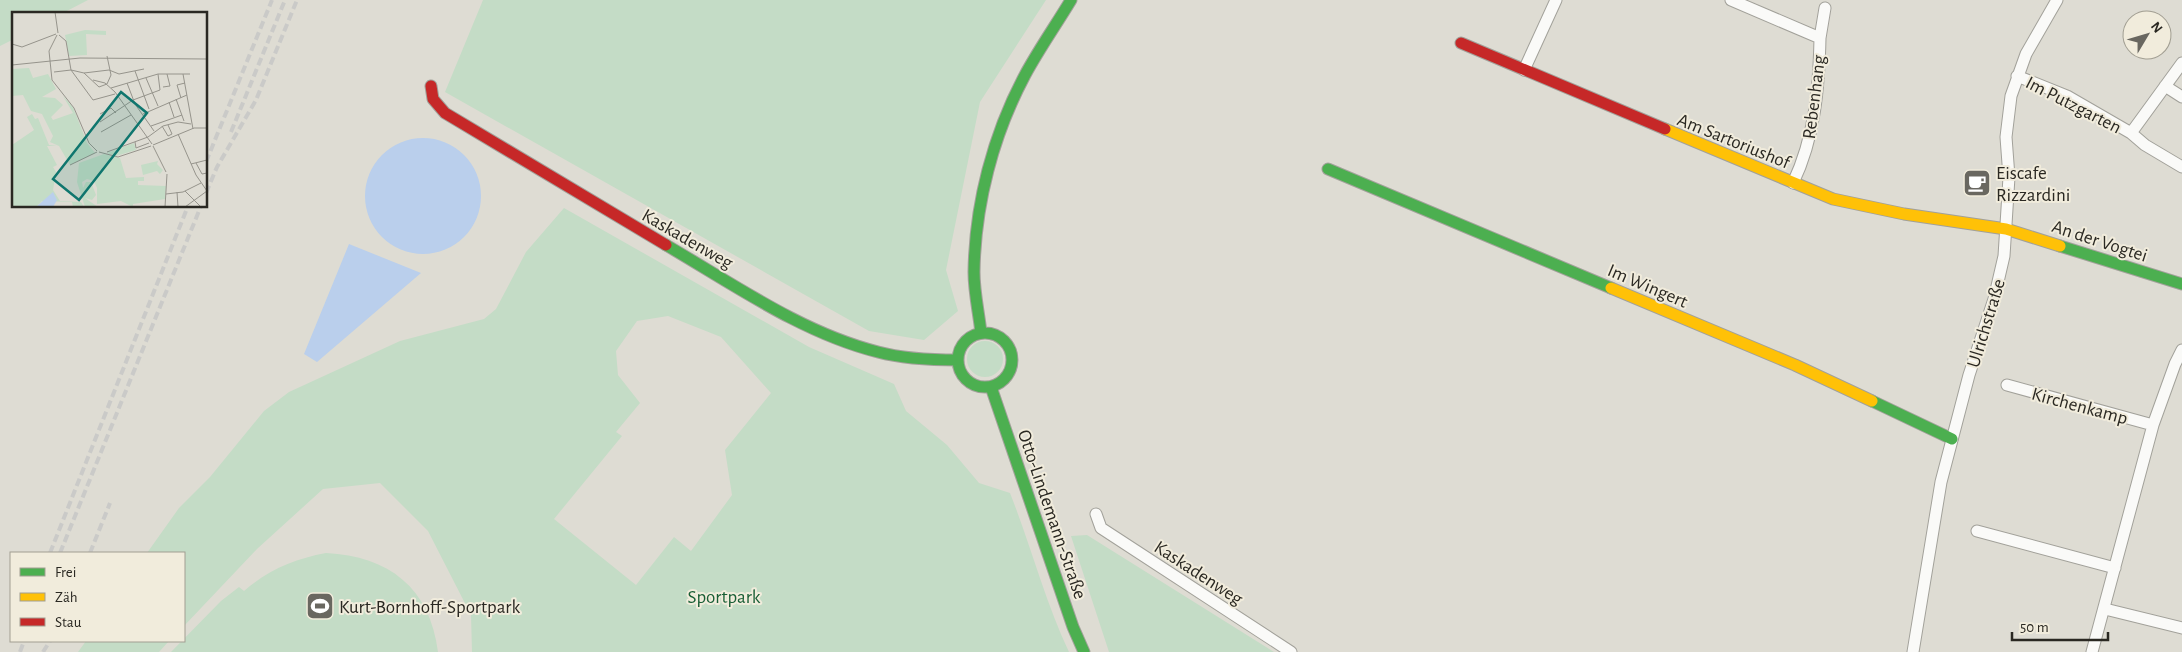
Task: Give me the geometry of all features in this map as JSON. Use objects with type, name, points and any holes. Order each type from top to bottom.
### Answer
[{"type":"street","points":[[981,333],[974,274],[978,222],[986,176],[1005,119],[1025,75],[1071,0]]},
{"type":"street","points":[[1524,70],[1556,0]]},
{"type":"street","name":"Rebenhang","points":[[1731,0],[1820,38]]},
{"type":"street","name":"Ulrichstraße","points":[[1913,652],[1934,519],[1952,439],[1969,375],[1994,299],[2004,256],[2009,177],[2006,137],[2008,114],[2017,76],[2026,54],[2057,0]]},
{"type":"street","name":"Rebenhang","points":[[1793,183],[1802,165],[1812,129],[1819,77],[1820,38],[1825,8]]},
{"type":"street","name":"Am Sartoriushof","points":[[1461,43],[1793,183],[1843,202],[2006,229]]},
{"type":"street","name":"Im Putzgarten","points":[[2131,133],[2182,63]]},
{"type":"street","name":"Im Putzgarten","points":[[2017,76],[2067,96],[2131,133],[2145,145],[2182,167]]},
{"type":"street","name":"Kaskadenweg","points":[[432,86],[433,99],[445,113],[569,190],[771,306],[837,338],[875,352],[918,360],[958,360]]},
{"type":"street","points":[[2165,86],[2182,97]]},
{"type":"street","name":"Im Wingert","points":[[1328,169],[1795,365],[1952,439]]},
{"type":"street","name":"An der Vogtei","points":[[2006,229],[2182,284]]},
{"type":"street","points":[[981,333],[990,333],[1006,342],[1013,360],[1007,377],[991,387],[983,387],[968,381],[960,368],[958,360],[962,346],[981,333]]},
{"type":"street","name":"Kirchenkamp","points":[[2092,652],[2153,425],[2182,350]]},
{"type":"street","name":"Kirchenkamp","points":[[2007,385],[2153,425]]},
{"type":"street","name":"Otto-Lindemann-Straße","points":[[991,387],[1073,627],[1084,652]]},
{"type":"street","name":"Kaskadenweg","points":[[1096,514],[1101,528],[1291,652]]},
{"type":"street","points":[[1978,531],[2115,568]]},
{"type":"street","points":[[2105,609],[2182,628]]},
{"type":"green space","points":[[0,0],[88,0],[65,12],[12,12],[12,40],[0,46]]},
{"type":"green space","points":[[483,0],[1046,0],[980,102],[946,270],[958,311],[924,340],[869,331],[445,92]]},
{"type":"green space","name":"Sportpark","points":[[564,208],[809,347],[894,384],[906,411],[947,445],[979,483],[1010,493],[1060,633],[1069,652],[472,652],[471,615],[428,531],[380,483],[323,489],[257,549],[185,625],[185,552],[148,552],[179,508],[210,477],[264,411],[289,392],[400,341],[484,319],[496,309],[526,252]],"holes":[[[668,316],[721,337],[771,393],[725,450],[732,495],[691,551],[674,537],[636,585],[554,519],[622,436],[616,432],[640,403],[618,375],[616,351],[637,321]]]},
{"type":"green space","points":[[985,341],[998,346],[1003,359],[998,372],[985,377],[972,372],[967,359],[972,346]]},
{"type":"green space","points":[[1087,535],[1274,652],[1109,652],[1071,536]]},
{"type":"green space","name":"Kurt-Bornhoff-Sportpark","points":[[326,553],[349,555],[387,569],[403,580],[416,593],[426,610],[433,629],[438,652],[171,652],[181,642],[185,642],[185,638],[221,601],[239,587],[244,591],[272,571],[303,559]]},
{"type":"green space","points":[[85,642],[168,642],[159,652],[78,652]]},
{"type":"water","points":[[423,138],[445,142],[464,155],[477,174],[481,196],[477,218],[464,237],[445,250],[423,254],[401,250],[382,237],[369,218],[365,196],[369,174],[382,155],[401,142]]},
{"type":"water","points":[[349,244],[421,273],[317,362],[304,354]]},
{"type":"railway","points":[[208,157],[272,0]]},
{"type":"railway","points":[[231,132],[285,0]]},
{"type":"railway","points":[[208,188],[217,167],[256,100],[297,0]]},
{"type":"railway","points":[[50,552],[187,208]]},
{"type":"railway","points":[[60,552],[200,208]]},
{"type":"railway","points":[[90,552],[110,503]]},
{"type":"railway","points":[[20,652],[24,642]]},
{"type":"railway","points":[[43,652],[49,642]]},
{"type":"traffic: fast","points":[[981,333],[974,272],[975,246],[982,196],[988,170],[1004,122],[1030,65],[1071,0]]},
{"type":"traffic: fast","points":[[1328,169],[1611,288]]},
{"type":"traffic: fast","points":[[666,245],[742,291],[822,333],[850,344],[898,356],[918,359],[958,360]]},
{"type":"traffic: fast","points":[[2060,246],[2182,284]]},
{"type":"traffic: fast","points":[[985,333],[995,335],[1004,341],[1010,350],[1012,360],[1010,370],[1004,379],[995,385],[985,387],[975,385],[966,379],[960,370],[958,360],[960,350],[966,341],[975,335],[985,333]]},
{"type":"traffic: fast","points":[[991,387],[1073,627],[1084,652]]},
{"type":"traffic: fast","points":[[1872,401],[1952,439]]},
{"type":"traffic: slow","points":[[1665,129],[1833,199],[1904,214],[2006,229],[2060,246]]},
{"type":"traffic: slow","points":[[1611,288],[1795,365],[1872,401]]},
{"type":"traffic: jam","points":[[1461,43],[1665,129]]},
{"type":"traffic: jam","points":[[431,86],[433,99],[445,113],[666,245]]},
{"type":"place","name":"Eiscafe Rizzardini","points":[[1977,183]]},
{"type":"place","name":"Kurt-Bornhoff-Sportpark","points":[[320,606]]}]
